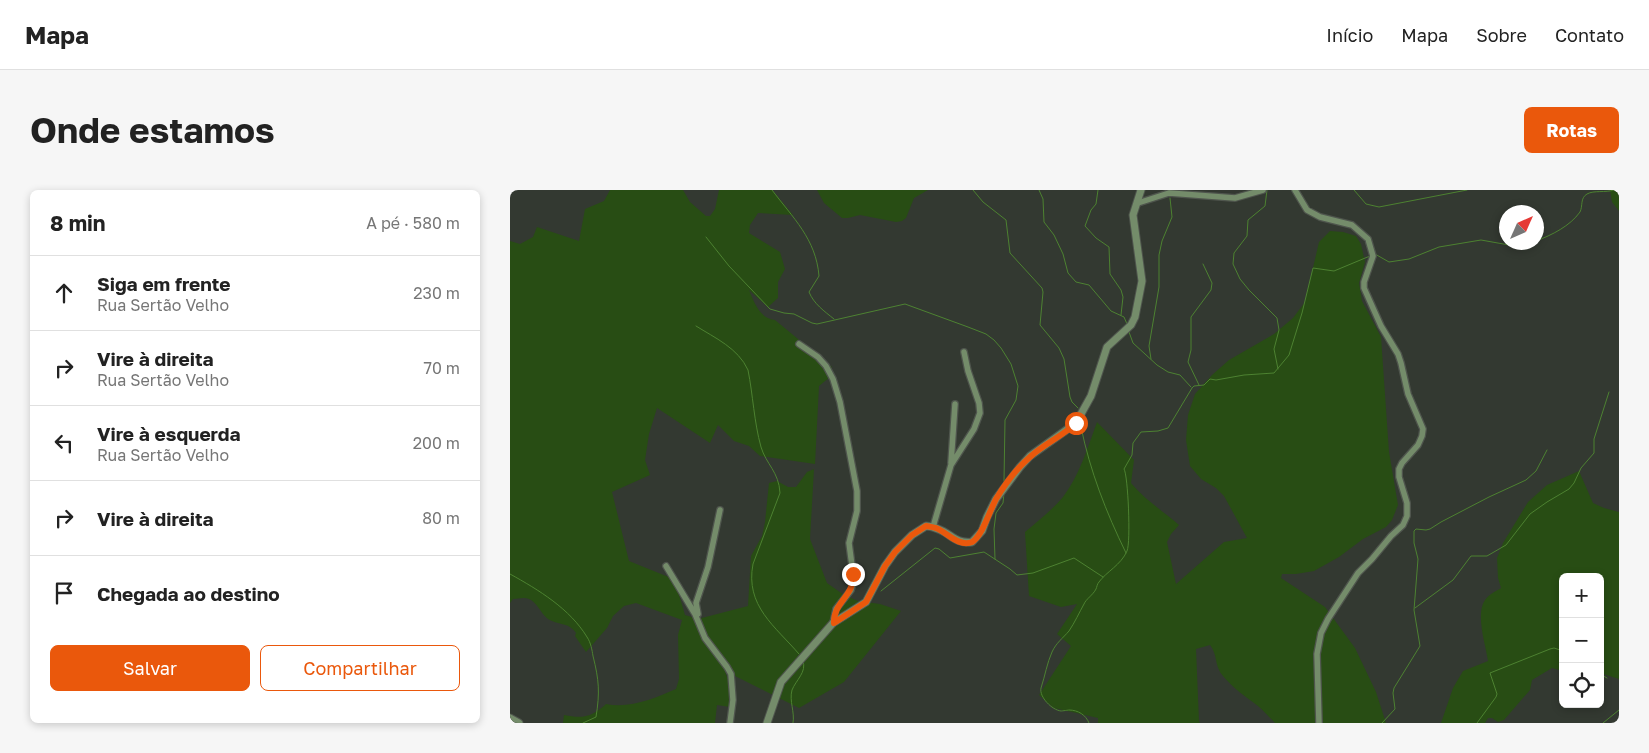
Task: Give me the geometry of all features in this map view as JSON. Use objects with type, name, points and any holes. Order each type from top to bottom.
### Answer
[{"type":"street","points":[[767,723],[781,682],[834,623],[866,602],[885,566],[895,552],[912,535],[926,526],[939,529],[957,541],[972,542],[982,531],[996,499],[1020,467],[1030,456],[1076,423],[1090,396],[1107,346],[1131,325],[1135,317],[1142,281],[1133,215],[1141,190]]},
{"type":"street","points":[[1138,203],[1169,193],[1235,198],[1263,190]]},
{"type":"street","points":[[1295,190],[1307,210],[1320,217],[1352,225],[1368,239],[1373,256],[1364,282],[1364,288],[1381,326],[1398,354],[1410,402],[1423,430],[1418,445],[1399,469],[1399,477],[1407,503],[1407,516],[1403,525],[1390,536],[1358,573],[1328,619],[1322,633],[1317,654],[1319,723]]},
{"type":"street","points":[[799,344],[810,350],[822,361],[833,379],[840,402],[857,491],[857,510],[849,542],[854,582],[851,590],[836,609],[834,623]]},
{"type":"street","points":[[951,465],[974,430],[980,413],[979,403],[968,371],[964,352]]},
{"type":"street","points":[[933,527],[951,465],[955,404]]},
{"type":"street","points":[[700,624],[696,603],[708,567],[720,510]]},
{"type":"street","points":[[666,566],[700,624],[707,642],[731,674],[733,700],[730,723]]},
{"type":"street","points":[[510,718],[519,723]]},
{"type":"green space","points":[[610,190],[683,190],[690,202],[706,216],[710,216],[715,209],[719,190],[772,190],[793,215],[758,213],[750,225],[749,233],[780,252],[785,269],[778,282],[778,298],[768,307],[749,290],[755,305],[765,317],[775,320],[832,367],[830,377],[819,386],[815,464],[760,456],[749,446],[734,441],[718,425],[710,443],[657,408],[649,434],[645,460],[650,475],[612,492],[629,561],[671,578],[677,588],[685,615],[698,619],[748,606],[751,556],[762,536],[769,483],[777,481],[788,487],[796,487],[807,472],[814,469],[810,539],[827,583],[844,595],[858,601],[880,604],[901,611],[844,682],[799,708],[725,671],[730,688],[730,707],[717,705],[715,723],[563,723],[564,715],[587,716],[606,704],[633,704],[676,689],[679,679],[678,635],[682,620],[636,603],[624,606],[613,616],[607,628],[586,652],[575,636],[576,633],[573,629],[548,619],[537,605],[529,599],[513,599],[510,603],[510,241],[520,244],[533,237],[537,227],[579,241],[585,209],[604,201]]},
{"type":"green space","points":[[817,190],[928,190],[914,198],[906,218],[896,222],[860,215],[842,218],[824,203]]},
{"type":"green space","points":[[1610,190],[1619,190],[1619,211],[1612,202]]},
{"type":"green space","points":[[1330,231],[1356,236],[1361,244],[1365,262],[1359,283],[1362,301],[1381,337],[1389,452],[1398,505],[1392,520],[1386,527],[1363,539],[1339,557],[1314,571],[1282,574],[1281,578],[1325,607],[1355,648],[1376,692],[1386,723],[1275,723],[1223,676],[1218,668],[1210,645],[1196,649],[1200,723],[1098,723],[1098,718],[1054,708],[1039,695],[1071,646],[1057,634],[1077,604],[1061,607],[1029,596],[1025,532],[1045,515],[1069,489],[1083,461],[1097,422],[1134,460],[1131,483],[1148,500],[1179,525],[1167,542],[1176,584],[1224,542],[1247,538],[1224,496],[1216,488],[1201,479],[1190,466],[1186,440],[1188,415],[1195,394],[1212,375],[1229,360],[1274,334],[1293,318],[1305,302],[1319,242]]},
{"type":"green space","points":[[1579,471],[1593,503],[1619,512],[1619,679],[1604,674],[1604,573],[1559,573],[1559,670],[1552,668],[1532,680],[1530,690],[1504,720],[1498,722],[1488,718],[1485,723],[1441,723],[1453,688],[1463,671],[1488,661],[1481,613],[1486,598],[1501,588],[1498,578],[1497,558],[1503,543],[1528,502],[1547,485]]},
{"type":"waterway","points":[[772,190],[802,230],[813,251],[819,276],[809,292],[816,304],[834,319]]},
{"type":"waterway","points":[[973,190],[983,202],[1006,220],[1010,253],[1042,288],[1040,325],[1059,348],[1064,359],[1070,397],[1078,408]]},
{"type":"waterway","points":[[1039,190],[1043,199],[1044,222],[1054,235],[1063,254],[1068,273],[1076,282],[1089,285],[1111,311],[1124,317],[1127,324]]},
{"type":"waterway","points":[[1098,190],[1096,204],[1091,210],[1085,226],[1096,238],[1109,247],[1110,274],[1121,290],[1123,297],[1121,315]]},
{"type":"waterway","points":[[1267,190],[1265,206],[1248,220],[1247,236],[1234,253],[1233,264],[1240,279],[1277,318],[1279,330],[1274,349],[1278,369]]},
{"type":"waterway","points":[[1354,190],[1366,204],[1379,207],[1467,190]]},
{"type":"waterway","points":[[1544,237],[1566,226],[1576,217],[1581,210],[1582,200],[1587,194],[1614,190]]},
{"type":"waterway","points":[[1151,359],[1149,346],[1159,287],[1159,255],[1162,241],[1172,217],[1170,198]]},
{"type":"waterway","points":[[706,237],[729,266],[770,309],[794,314],[817,324],[905,304],[986,334],[994,340],[1011,364],[1018,386],[1016,400],[1005,420],[1004,481]]},
{"type":"waterway","points":[[1375,254],[1389,262],[1409,259],[1439,247],[1481,240],[1499,243]]},
{"type":"waterway","points":[[1089,723],[1084,715],[1078,712],[1072,710],[1061,711],[1050,706],[1044,699],[1041,688],[1054,649],[1069,631],[1085,602],[1095,591],[1098,583],[1121,560],[1127,551],[1129,535],[1127,483],[1124,469],[1132,455],[1133,443],[1141,432],[1158,431],[1168,428],[1194,386],[1204,385],[1210,379],[1216,380],[1244,375],[1274,373],[1289,355],[1313,268],[1334,271],[1370,256]]},
{"type":"waterway","points":[[1199,385],[1188,362],[1191,350],[1191,317],[1211,290],[1212,283],[1203,264]]},
{"type":"waterway","points":[[696,326],[732,350],[744,362],[748,370],[761,447],[775,474],[780,493],[753,564],[753,592],[764,614],[799,654]]},
{"type":"waterway","points":[[1129,332],[1133,343],[1157,365],[1168,372],[1180,375],[1191,387]]},
{"type":"waterway","points":[[1415,608],[1453,580],[1471,556],[1487,556],[1506,545],[1530,514],[1569,489],[1581,468],[1594,453],[1594,439],[1609,392]]},
{"type":"waterway","points":[[1081,427],[1099,491],[1126,553]]},
{"type":"waterway","points":[[1382,723],[1395,709],[1394,688],[1420,646],[1414,610],[1418,559],[1414,543],[1414,531],[1416,529],[1430,529],[1489,497],[1526,480],[1536,471],[1547,450]]},
{"type":"waterway","points":[[995,559],[994,529],[996,513],[1003,503],[1004,493]]},
{"type":"waterway","points":[[881,591],[935,548],[950,558],[984,552],[1017,575],[1033,573],[1074,558],[1103,577]]},
{"type":"waterway","points":[[510,574],[563,609],[580,627],[588,639],[597,672],[598,700],[596,717],[583,723]]},
{"type":"waterway","points":[[1477,723],[1497,694],[1490,673],[1550,649],[1559,650]]},
{"type":"waterway","points":[[793,723],[791,694],[804,669],[803,661]]},
{"type":"waterway","points":[[1603,723],[1619,710]]},
{"type":"route","points":[[853,574],[854,582],[851,590],[836,609],[834,623],[866,602],[885,566],[895,552],[912,535],[926,526],[939,529],[957,541],[972,542],[982,531],[996,499],[1020,467],[1030,456],[1076,423]]}]
